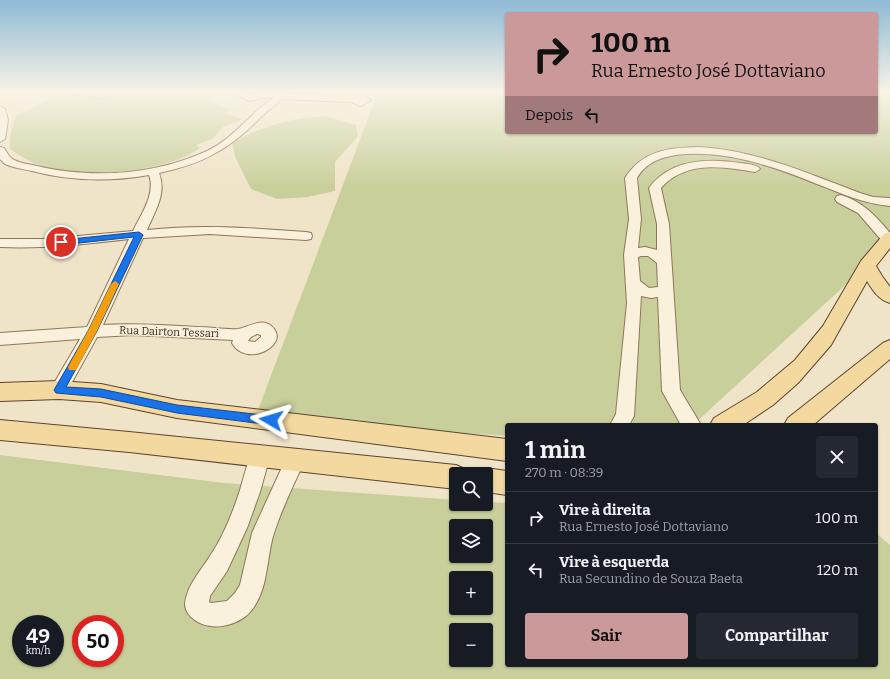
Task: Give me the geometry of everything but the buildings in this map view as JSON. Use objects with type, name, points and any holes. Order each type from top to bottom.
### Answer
[{"type":"main road","points":[[726,423],[737,418],[790,380],[808,360],[825,339],[867,265],[889,238]]},
{"type":"main road","points":[[867,265],[873,279],[882,290],[890,296]]},
{"type":"main road","points":[[798,423],[890,348]]},
{"type":"main road","points":[[0,392],[59,390],[101,393],[177,409],[505,450]]},
{"type":"main road","points":[[0,430],[60,437],[129,442],[449,476]]},
{"type":"main road","points":[[493,481],[505,483]]},
{"type":"street","points":[[0,150],[7,160],[17,164],[42,172],[63,175],[92,176],[153,171],[203,156],[220,148],[250,124]]},
{"type":"street","points":[[643,164],[655,157],[669,152],[691,150],[766,166],[858,196],[890,202]]},
{"type":"street","points":[[644,182],[660,180],[687,166],[737,160]]},
{"type":"street","points":[[643,164],[652,172],[658,174],[670,174]]},
{"type":"street","points":[[620,423],[625,416],[634,303],[631,255],[636,219],[644,182],[643,164]]},
{"type":"street","points":[[766,166],[778,174],[854,204],[865,212],[889,238]]},
{"type":"street","points":[[59,390],[93,331],[155,198],[157,182],[153,171]]},
{"type":"street","points":[[644,182],[662,224],[664,290],[672,391],[686,418],[690,423]]},
{"type":"street","points":[[0,243],[61,242],[178,231],[214,231],[306,236]]},
{"type":"street","points":[[631,255],[641,251],[649,251],[658,255],[664,262]]},
{"type":"street","points":[[633,283],[641,290],[648,293],[664,290]]},
{"type":"street","name":"Rua Dairton Tessari","points":[[0,339],[133,329],[243,335]]},
{"type":"street","points":[[260,456],[250,492],[236,528],[219,563],[199,592],[197,606],[204,614],[215,616],[228,613],[242,604],[255,574],[261,539],[268,519],[295,460]]},
{"type":"green space","points":[[13,124],[231,124],[223,127],[212,139],[196,145],[200,148],[167,163],[146,168],[101,173],[59,170],[33,163],[10,149],[10,137]]},
{"type":"green space","points":[[276,124],[351,124],[356,125],[358,136],[335,162],[335,191],[308,197],[277,199],[251,189],[235,157],[232,142]]},
{"type":"green space","points":[[366,124],[505,124],[505,134],[878,134],[878,124],[890,124],[890,244],[695,423],[505,423],[505,436],[255,418]]},
{"type":"green space","points":[[0,455],[224,483],[449,499],[449,511],[493,511],[493,502],[505,503],[505,667],[878,667],[878,535],[890,545],[890,679],[0,679]]},
{"type":"slow traffic","points":[[73,367],[93,331],[115,284]]},
{"type":"route","points":[[61,242],[139,235],[93,331],[59,390],[101,393],[177,409],[271,420]]}]
